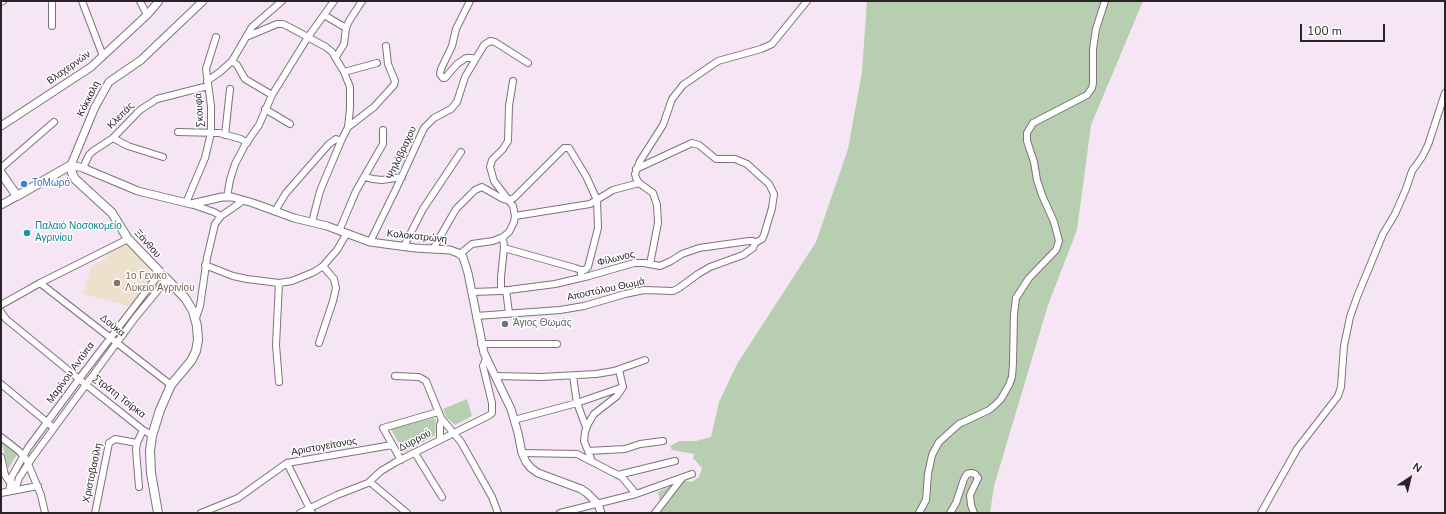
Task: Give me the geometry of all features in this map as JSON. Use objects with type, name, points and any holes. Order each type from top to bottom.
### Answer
[{"type":"main road","points":[[1,173],[17,196],[71,165]]},
{"type":"main road","name":"Ξάνθου","points":[[71,165],[75,179],[110,211],[128,238],[185,298],[196,318]]},
{"type":"main road","points":[[158,513],[151,473],[150,451],[152,435],[171,385],[194,355],[198,340],[196,318]]},
{"type":"street","points":[[52,1],[52,26]]},
{"type":"street","points":[[82,1],[103,56]]},
{"type":"street","points":[[140,1],[147,15]]},
{"type":"street","name":"Βλαχερνών","points":[[1,126],[91,67],[147,15],[159,1]]},
{"type":"street","name":"Κόκκαλη","points":[[71,165],[95,106],[109,82],[141,60],[203,1]]},
{"type":"street","points":[[208,84],[232,61],[254,25],[282,1]]},
{"type":"street","points":[[227,197],[233,171],[247,143],[259,124],[272,95],[308,37],[334,1]]},
{"type":"street","points":[[336,57],[344,44],[346,28],[351,16],[362,1]]},
{"type":"street","points":[[470,1],[456,29],[452,46],[440,74],[443,78],[445,78],[457,64],[466,58],[472,58],[474,61]]},
{"type":"street","points":[[650,264],[658,223],[657,205],[653,193],[639,183],[635,176],[636,169],[659,133],[672,99],[679,89],[718,61],[761,49],[772,44],[807,1]]},
{"type":"street","points":[[919,513],[926,500],[928,474],[932,456],[939,442],[959,424],[989,410],[995,405],[1001,399],[1012,378],[1016,298],[1029,278],[1056,250],[1059,241],[1054,222],[1037,180],[1034,162],[1027,141],[1027,133],[1033,123],[1087,95],[1092,88],[1093,49],[1096,29],[1105,1]]},
{"type":"street","points":[[324,15],[346,28]]},
{"type":"street","points":[[246,37],[279,24],[291,28],[327,48],[336,57],[348,81],[350,93],[348,127]]},
{"type":"street","name":"Σκουφά","points":[[189,203],[211,133],[211,106],[206,66],[216,37]]},
{"type":"street","name":"Ψηλόβραχου","points":[[370,242],[426,125],[434,118],[451,109],[457,102],[462,82],[484,45],[490,41],[493,41],[502,45],[528,63]]},
{"type":"street","points":[[312,222],[320,191],[341,140],[348,127],[374,106],[394,85],[388,64],[386,46]]},
{"type":"street","points":[[232,61],[237,65],[245,79],[272,95]]},
{"type":"street","points":[[344,72],[377,63]]},
{"type":"street","points":[[513,82],[508,106],[508,141],[504,148],[492,160],[490,167],[494,181],[513,206],[515,216],[512,227],[503,237],[493,241],[472,244],[460,254],[465,263],[486,360],[495,376],[514,420],[522,453],[533,470],[584,491],[598,504],[601,513]]},
{"type":"street","name":"Κλεπάς","points":[[83,168],[93,151],[113,138],[138,112],[154,101],[208,84]]},
{"type":"street","points":[[225,134],[230,89]]},
{"type":"street","points":[[1261,513],[1297,450],[1338,396],[1341,387],[1344,346],[1350,317],[1357,297],[1383,234],[1395,214],[1406,189],[1412,171],[1428,145],[1445,93]]},
{"type":"street","points":[[265,109],[290,124]]},
{"type":"street","points":[[1,168],[54,122]]},
{"type":"street","points":[[339,230],[356,191],[383,144],[383,130]]},
{"type":"street","points":[[178,132],[225,134],[241,139],[247,143]]},
{"type":"street","points":[[113,138],[128,146],[163,157]]},
{"type":"street","points":[[275,211],[286,193],[329,144],[336,139],[341,140]]},
{"type":"street","points":[[636,169],[692,143],[699,145],[716,159],[735,159],[747,164],[769,184],[774,194],[772,208],[764,235],[762,239],[754,246]]},
{"type":"street","points":[[433,249],[456,209],[475,190],[480,187],[484,187],[503,199],[508,200],[514,198],[564,148],[571,149],[597,200],[599,218],[598,229],[588,268],[581,270],[504,248]]},
{"type":"street","points":[[404,246],[423,209],[461,152]]},
{"type":"street","name":"Κολοκοτρώνη","points":[[71,165],[83,168],[138,191],[189,203],[227,197],[244,200],[339,230],[370,242],[450,250],[460,254]]},
{"type":"street","points":[[365,177],[382,180],[402,177]]},
{"type":"street","points":[[515,216],[586,205],[613,190],[639,183]]},
{"type":"street","points":[[1,205],[17,196]]},
{"type":"street","points":[[196,318],[201,300],[205,265],[214,228],[221,216],[244,200]]},
{"type":"street","points":[[189,203],[210,210],[221,216]]},
{"type":"street","points":[[205,265],[239,277],[279,283],[292,281],[323,266],[337,250],[348,233]]},
{"type":"street","points":[[503,237],[504,248],[501,277],[509,313]]},
{"type":"street","points":[[1,305],[40,283],[128,238]]},
{"type":"street","name":"Φίλωνος","points":[[472,292],[555,284],[634,263],[662,265],[682,254],[699,248],[749,241],[753,241],[754,246]]},
{"type":"street","name":"Αποστόλου Θωμά","points":[[476,316],[560,310],[584,306],[644,290],[677,290],[710,267],[740,256],[754,246]]},
{"type":"street","points":[[319,343],[335,291],[334,279],[323,266]]},
{"type":"street","points":[[580,278],[581,270]]},
{"type":"street","name":"Μαρίνου Αντύπα","points":[[10,482],[12,475],[24,456],[48,422],[110,337],[160,273]]},
{"type":"street","name":"Μαρίνου Αντύπα","points":[[14,488],[28,463],[87,385],[116,343],[167,279]]},
{"type":"street","name":"Δούκα","points":[[40,283],[171,385]]},
{"type":"street","points":[[279,283],[276,345],[279,382]]},
{"type":"street","points":[[133,308],[139,313]]},
{"type":"street","name":"Στράτη Τσίρκα","points":[[1,312],[6,319],[79,379],[143,430],[152,435]]},
{"type":"street","points":[[482,344],[557,344]]},
{"type":"street","name":"Δυρρού","points":[[300,513],[311,510],[337,495],[370,482],[381,472],[401,460],[440,439],[485,418],[492,413],[492,403],[483,366],[486,360]]},
{"type":"street","points":[[495,376],[573,376],[605,373],[619,370],[644,360]]},
{"type":"street","points":[[592,461],[584,441],[586,427],[594,414],[617,396],[623,387],[619,370]]},
{"type":"street","points":[[395,376],[419,377],[426,381],[442,420],[461,442],[492,497],[498,513]]},
{"type":"street","points":[[573,376],[577,403],[586,427]]},
{"type":"street","points":[[1,384],[54,428]]},
{"type":"street","points":[[514,420],[577,403],[623,387]]},
{"type":"street","points":[[401,460],[383,428],[438,412]]},
{"type":"street","points":[[440,439],[440,425],[442,420]]},
{"type":"street","points":[[139,487],[136,458],[137,443],[143,430]]},
{"type":"street","points":[[1,437],[24,456],[38,486],[45,513]]},
{"type":"street","name":"Χριστοβασίλη","points":[[95,513],[109,443],[115,439],[137,443]]},
{"type":"street","points":[[588,451],[625,449],[640,444],[663,441]]},
{"type":"street","name":"Αριστογείτονος","points":[[201,513],[238,498],[287,463],[392,445]]},
{"type":"street","points":[[415,453],[442,497]]},
{"type":"street","points":[[522,453],[577,454],[618,475],[625,480],[636,494]]},
{"type":"street","points":[[1,457],[6,475],[14,488]]},
{"type":"street","points":[[618,475],[675,461]]},
{"type":"street","points":[[287,463],[311,510]]},
{"type":"street","points":[[950,513],[956,503],[964,479],[967,474],[971,473],[978,478],[970,495],[974,513]]},
{"type":"street","points":[[560,513],[636,494],[692,474]]},
{"type":"street","points":[[655,513],[682,478]]},
{"type":"street","points":[[370,482],[406,513]]},
{"type":"street","points":[[1,493],[14,488],[38,486]]},
{"type":"shaded area","name":"1ο Γενικό Λύκειο Αγρινίου","points":[[126,242],[156,272],[129,306],[83,294],[91,267],[106,258],[104,254]]},
{"type":"green space","points":[[867,1],[1143,1],[1091,125],[1077,230],[1048,305],[994,486],[990,513],[661,513],[658,492],[682,480],[692,482],[699,477],[702,468],[693,458],[694,454],[672,450],[670,446],[680,441],[696,441],[711,437],[719,402],[737,364],[816,242],[848,149],[862,72]]},
{"type":"green space","points":[[467,399],[472,416],[455,425],[446,417],[443,409]]},
{"type":"green space","points":[[433,418],[436,420],[435,435],[405,452],[403,451],[391,429]]},
{"type":"green space","points":[[1,439],[18,453],[8,469],[1,443]]},
{"type":"place","name":"ΤοΜωρό","points":[[24,184]]},
{"type":"place","name":"Παλαιό Νοσοκομείο Αγρινίου","points":[[27,233]]},
{"type":"place","name":"1ο Γενικό Λύκειο Αγρινίου","points":[[117,283]]},
{"type":"place","name":"Άγιος Θωμάς","points":[[505,324]]}]
